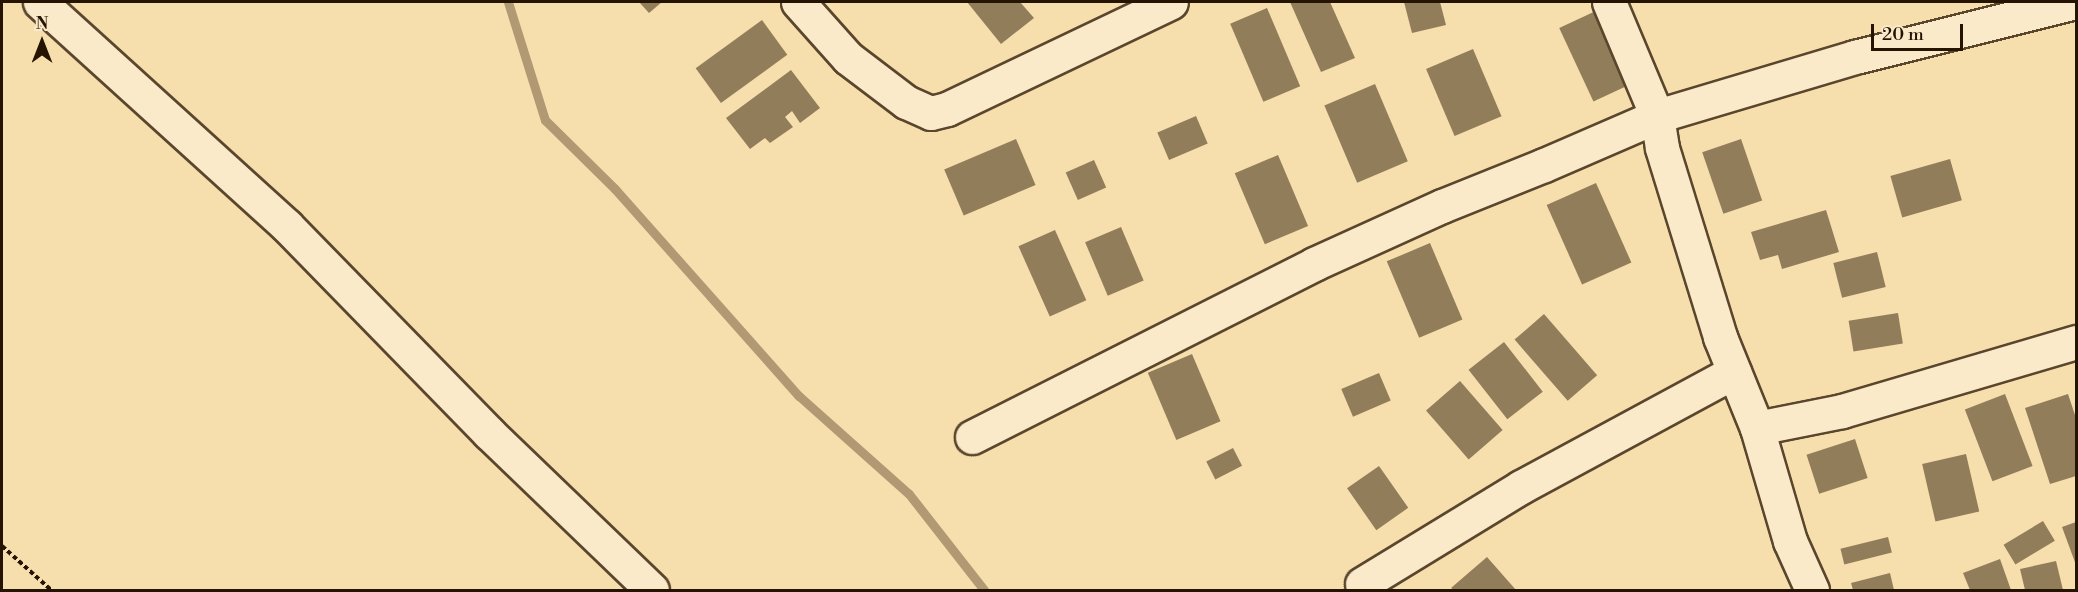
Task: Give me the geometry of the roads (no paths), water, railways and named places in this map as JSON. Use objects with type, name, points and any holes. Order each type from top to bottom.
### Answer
[{"type":"street","points":[[40,2],[287,226],[489,433],[652,591]]},
{"type":"street","points":[[798,2],[848,58],[906,102],[932,112],[947,110],[1171,2]]},
{"type":"street","points":[[1610,2],[1658,116],[1668,170],[1720,337],[1757,428],[1790,541],[1812,591]]},
{"type":"street","points":[[972,438],[1314,264],[1442,206],[1658,116],[1855,57],[2076,2]]},
{"type":"street","points":[[1757,428],[1842,411],[2076,342]]},
{"type":"street","points":[[1362,584],[1521,487],[1734,372]]},
{"type":"waterway","points":[[508,2],[545,120],[615,189],[799,396],[909,494],[984,590]]}]
